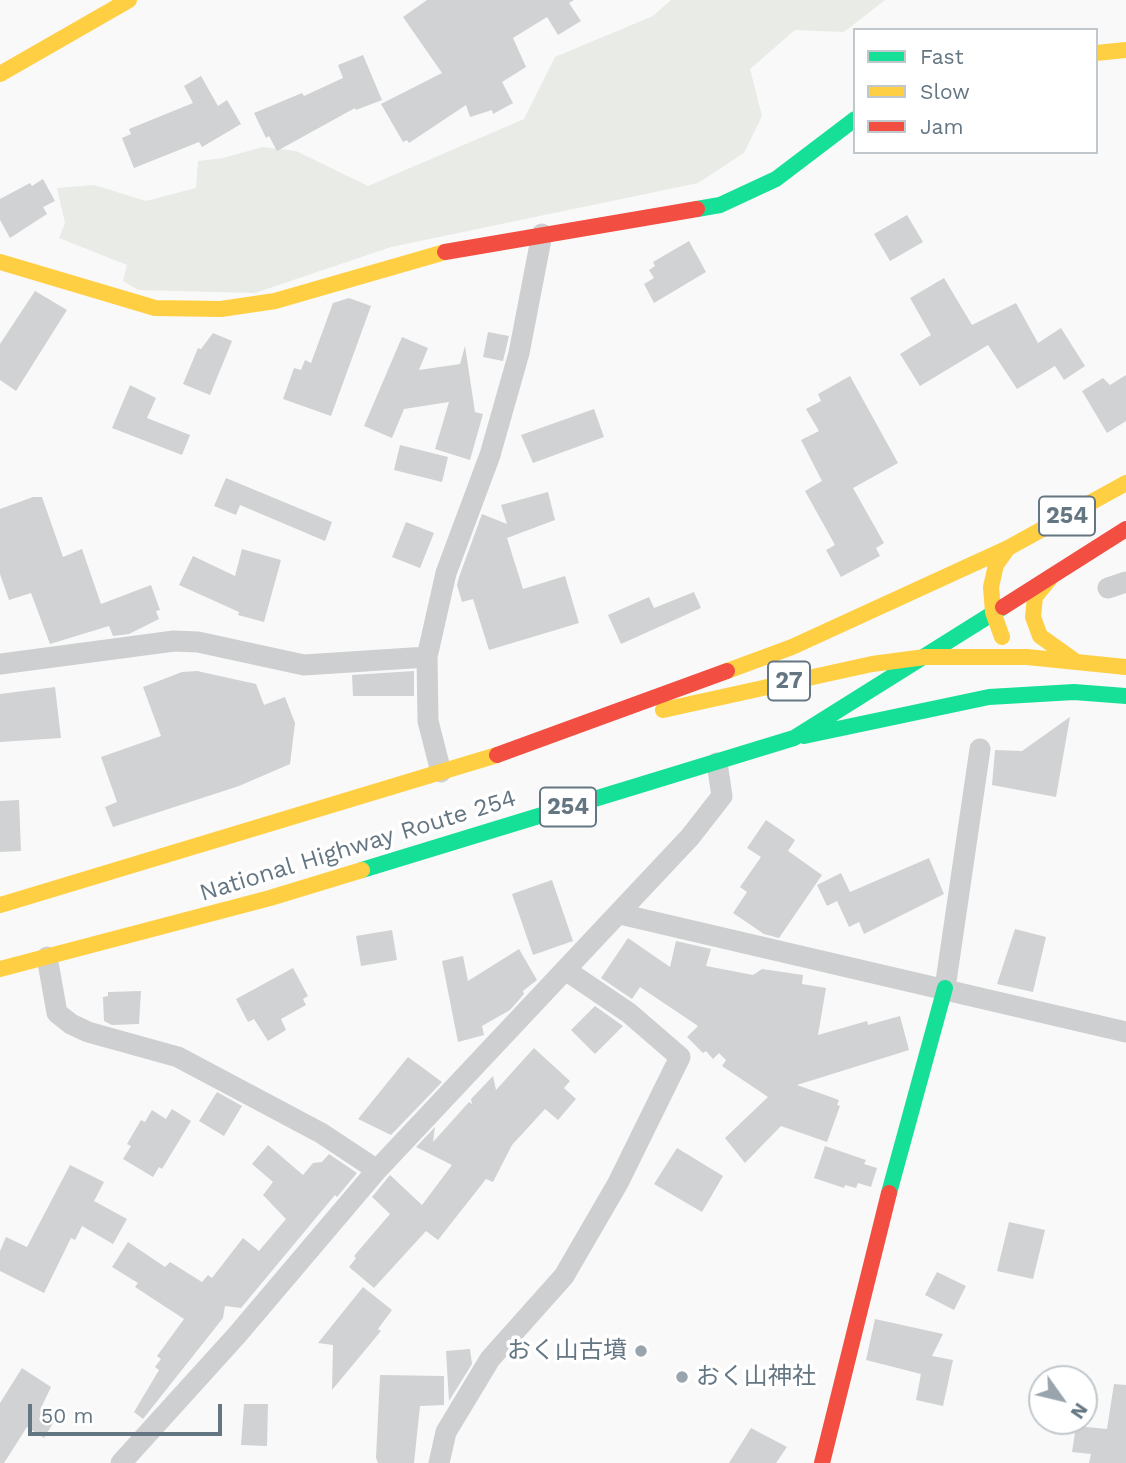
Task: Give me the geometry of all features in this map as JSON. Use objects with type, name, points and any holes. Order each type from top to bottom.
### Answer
[{"type":"main road","points":[[0,74],[129,0]]},
{"type":"main road","points":[[1098,53],[1126,50]]},
{"type":"main road","points":[[0,262],[155,309],[221,309],[275,301],[434,254],[720,205],[776,179],[853,121]]},
{"type":"main road","name":"National Highway Route 254","points":[[0,905],[507,752],[792,647],[1008,548],[1126,483]]},
{"type":"main road","name":"National Highway Route 254","points":[[0,969],[270,898],[794,738],[1126,529]]},
{"type":"main road","points":[[1008,548],[996,565],[991,587],[993,612],[1012,657],[1044,681],[1074,692]]},
{"type":"main road","points":[[1052,576],[1035,597],[1033,617],[1040,636],[1078,663]]},
{"type":"main road","name":"27","points":[[507,752],[720,695],[872,664],[925,657],[1012,657],[1126,667]]},
{"type":"main road","name":"27","points":[[794,738],[989,696],[1074,692],[1126,696]]},
{"type":"main road","points":[[822,1463],[871,1259],[946,988]]},
{"type":"street","points":[[441,772],[428,721],[427,657],[446,573],[490,455],[519,353],[542,234]]},
{"type":"street","points":[[0,664],[174,641],[198,642],[304,665],[427,657]]},
{"type":"street","points":[[946,988],[980,749]]},
{"type":"street","points":[[121,1463],[237,1335],[377,1170],[567,971],[714,809],[722,796],[717,763]]},
{"type":"street","points":[[620,914],[1126,1032]]},
{"type":"street","points":[[47,957],[57,1013],[71,1024],[88,1032],[178,1057],[321,1133],[377,1170]]},
{"type":"street","points":[[439,1463],[446,1432],[490,1359],[564,1276],[618,1183],[680,1057],[629,1013],[567,971]]},
{"type":"shaded area","points":[[671,0],[885,0],[844,32],[795,30],[750,69],[762,116],[744,153],[698,183],[391,247],[255,293],[138,290],[123,281],[127,265],[59,238],[65,223],[57,188],[94,185],[146,201],[196,188],[198,161],[223,158],[263,147],[296,151],[368,186],[524,119],[555,57],[653,16]]},
{"type":"building","points":[[427,0],[574,0],[569,3],[581,21],[558,35],[547,17],[513,38],[526,67],[502,82],[513,103],[493,114],[492,110],[470,117],[466,105],[409,143],[407,140],[403,142],[381,104],[442,73],[403,17]]},
{"type":"building","points":[[363,55],[382,100],[356,110],[355,108],[277,151],[269,136],[266,138],[254,113],[302,93],[304,96],[343,78],[338,65]]},
{"type":"building","points":[[201,76],[218,106],[227,100],[241,124],[202,147],[199,142],[134,168],[122,138],[131,134],[129,129],[193,103],[184,86]]},
{"type":"building","points":[[43,179],[55,201],[43,207],[47,214],[10,238],[0,220],[0,199]]},
{"type":"building","points":[[907,215],[923,242],[890,261],[874,234]]},
{"type":"building","points":[[689,241],[706,272],[654,303],[644,284],[654,278],[649,270],[655,266],[653,262]]},
{"type":"building","points":[[944,278],[972,325],[1016,303],[1038,343],[1061,328],[1085,366],[1064,380],[1055,366],[1017,389],[988,345],[920,386],[900,354],[931,335],[910,298]]},
{"type":"building","points":[[35,291],[67,310],[16,391],[0,380],[0,344]]},
{"type":"building","points":[[349,298],[371,306],[331,416],[283,399],[294,368],[301,370],[305,360],[311,363],[333,303]]},
{"type":"building","points":[[488,332],[509,336],[503,361],[483,357]]},
{"type":"building","points":[[213,333],[232,341],[210,395],[183,384],[198,348],[201,349]]},
{"type":"building","points":[[402,337],[428,348],[419,370],[460,364],[465,346],[475,412],[483,414],[470,460],[435,449],[449,402],[404,409],[392,438],[364,426]]},
{"type":"building","points":[[1126,375],[1126,421],[1107,433],[1082,391],[1103,378],[1110,385]]},
{"type":"building","points":[[850,376],[898,463],[853,488],[884,543],[876,548],[880,556],[841,577],[826,550],[835,545],[805,491],[822,481],[801,440],[819,431],[806,409],[821,401],[818,394]]},
{"type":"building","points":[[130,385],[156,398],[147,418],[190,435],[182,455],[112,428]]},
{"type":"building","points":[[594,409],[604,437],[533,463],[521,435]]},
{"type":"building","points":[[400,445],[448,457],[442,482],[394,470]]},
{"type":"building","points":[[226,478],[332,522],[325,541],[240,505],[236,515],[214,506]]},
{"type":"building","points":[[548,492],[555,520],[507,538],[523,589],[565,576],[579,623],[489,650],[473,599],[462,602],[457,585],[482,514],[507,524],[501,505]]},
{"type":"building","points":[[33,497],[42,497],[63,557],[82,549],[101,604],[151,585],[160,610],[156,611],[159,619],[129,634],[113,636],[109,626],[50,644],[31,593],[9,600],[0,574],[0,509]]},
{"type":"building","points":[[406,522],[434,533],[420,568],[392,557]]},
{"type":"building","points":[[242,549],[281,560],[264,622],[238,615],[239,612],[179,585],[193,556],[235,576]]},
{"type":"building","points":[[694,592],[701,608],[621,644],[608,615],[649,597],[654,608]]},
{"type":"building","points":[[197,671],[256,684],[264,705],[285,697],[295,723],[290,764],[239,786],[113,827],[105,807],[117,802],[101,757],[161,736],[143,687],[182,672]]},
{"type":"building","points":[[414,671],[414,696],[353,696],[352,675]]},
{"type":"building","points":[[55,687],[61,738],[0,742],[0,694]]},
{"type":"building","points":[[1070,717],[1056,797],[992,785],[995,750],[1022,751]]},
{"type":"building","points":[[19,800],[21,851],[0,852],[0,801]]},
{"type":"building","points":[[766,820],[795,840],[788,851],[822,875],[779,938],[764,934],[733,913],[747,892],[740,887],[761,857],[747,848]]},
{"type":"building","points":[[929,858],[944,894],[864,934],[859,922],[849,927],[837,901],[827,906],[817,885],[841,873],[850,892]]},
{"type":"building","points":[[552,880],[573,941],[533,955],[512,894]]},
{"type":"building","points":[[1015,929],[1046,937],[1033,992],[997,984]]},
{"type":"building","points":[[392,930],[397,960],[361,966],[356,936]]},
{"type":"building","points":[[628,938],[670,967],[676,941],[711,949],[706,966],[753,975],[762,969],[803,975],[802,984],[826,988],[818,1035],[867,1021],[868,1025],[900,1016],[909,1050],[797,1085],[839,1100],[837,1105],[840,1106],[827,1142],[781,1126],[745,1163],[725,1138],[768,1097],[722,1066],[726,1060],[719,1053],[713,1059],[687,1037],[698,1026],[640,987],[632,999],[601,978]]},
{"type":"building","points":[[519,949],[537,980],[523,991],[524,994],[510,1010],[482,1026],[484,1035],[458,1042],[442,961],[463,956],[468,981]]},
{"type":"building","points":[[293,968],[308,996],[303,999],[306,1005],[281,1019],[286,1030],[268,1041],[254,1019],[248,1022],[236,999]]},
{"type":"building","points":[[141,991],[139,1024],[112,1025],[104,1021],[103,997],[108,996],[108,992]]},
{"type":"building","points":[[595,1006],[623,1026],[595,1054],[571,1030]]},
{"type":"building","points":[[534,1048],[570,1081],[564,1088],[576,1099],[558,1120],[545,1109],[512,1145],[493,1182],[486,1179],[438,1240],[426,1231],[374,1288],[349,1267],[356,1258],[354,1256],[390,1214],[372,1197],[390,1175],[422,1205],[452,1165],[416,1147],[435,1127],[433,1142],[469,1102],[472,1104],[471,1099],[493,1076],[496,1090]]},
{"type":"building","points":[[408,1057],[442,1082],[391,1135],[358,1119]]},
{"type":"building","points":[[217,1092],[242,1106],[224,1136],[199,1121]]},
{"type":"building","points":[[172,1109],[191,1121],[162,1169],[159,1167],[153,1177],[123,1159],[131,1146],[127,1144],[141,1120],[145,1122],[152,1110],[166,1119]]},
{"type":"building","points":[[268,1145],[303,1175],[313,1163],[322,1162],[329,1154],[357,1173],[337,1197],[335,1195],[241,1308],[225,1306],[223,1318],[143,1419],[134,1412],[159,1370],[155,1367],[161,1359],[157,1356],[184,1319],[135,1287],[138,1283],[112,1267],[128,1242],[165,1267],[170,1262],[202,1282],[208,1275],[212,1278],[243,1238],[259,1251],[286,1219],[263,1195],[273,1182],[252,1164]]},
{"type":"building","points":[[825,1146],[866,1160],[864,1164],[877,1168],[871,1187],[858,1183],[856,1188],[845,1185],[844,1188],[814,1178]]},
{"type":"building","points":[[677,1148],[723,1176],[702,1212],[654,1184]]},
{"type":"building","points":[[70,1165],[104,1182],[94,1201],[127,1219],[113,1244],[82,1226],[75,1240],[71,1238],[44,1293],[0,1271],[0,1251],[6,1237],[27,1247]]},
{"type":"building","points":[[1009,1222],[1045,1230],[1033,1279],[997,1271]]},
{"type":"building","points":[[937,1272],[966,1286],[954,1310],[925,1295]]},
{"type":"building","points":[[363,1287],[392,1310],[378,1329],[381,1331],[332,1390],[333,1345],[318,1343]]},
{"type":"building","points":[[875,1319],[943,1334],[932,1356],[953,1360],[943,1406],[916,1400],[921,1374],[866,1360]]},
{"type":"building","points":[[470,1349],[472,1364],[449,1401],[446,1351]]},
{"type":"building","points":[[22,1368],[51,1387],[40,1410],[55,1420],[44,1438],[27,1427],[4,1463],[0,1463],[0,1403]]},
{"type":"building","points":[[380,1375],[444,1376],[444,1405],[420,1406],[414,1463],[378,1463],[376,1458]]},
{"type":"building","points":[[1114,1384],[1126,1385],[1126,1463],[1089,1463],[1091,1454],[1072,1452],[1075,1435],[1098,1435],[1098,1428],[1107,1429]]},
{"type":"building","points":[[244,1404],[268,1404],[267,1446],[241,1445]]},
{"type":"building","points":[[751,1428],[787,1447],[776,1463],[729,1463]]},
{"type":"traffic: fast","points":[[697,209],[720,205],[776,179],[853,121]]},
{"type":"traffic: fast","points":[[362,870],[794,738],[1003,607]]},
{"type":"traffic: fast","points":[[804,736],[989,697],[1074,692],[1126,696]]},
{"type":"traffic: fast","points":[[889,1193],[945,988]]},
{"type":"traffic: slow","points":[[0,74],[129,0]]},
{"type":"traffic: slow","points":[[1098,53],[1126,50]]},
{"type":"traffic: slow","points":[[0,262],[155,308],[221,309],[275,301],[445,252]]},
{"type":"traffic: slow","points":[[727,671],[792,647],[1008,548],[1126,483]]},
{"type":"traffic: slow","points":[[1002,637],[993,612],[991,587],[996,565],[1008,548]]},
{"type":"traffic: slow","points":[[1052,576],[1035,597],[1033,617],[1040,636],[1075,661]]},
{"type":"traffic: slow","points":[[663,710],[872,664],[925,657],[1027,657],[1126,667]]},
{"type":"traffic: slow","points":[[0,905],[497,755]]},
{"type":"traffic: slow","points":[[0,969],[270,898],[362,870]]},
{"type":"traffic: jam","points":[[445,252],[697,209]]},
{"type":"traffic: jam","points":[[1003,607],[1126,529]]},
{"type":"traffic: jam","points":[[497,755],[727,671]]},
{"type":"traffic: jam","points":[[822,1463],[889,1193]]},
{"type":"place","name":"おく山古墳","points":[[641,1351]]},
{"type":"place","name":"おく山神社","points":[[682,1377]]}]
